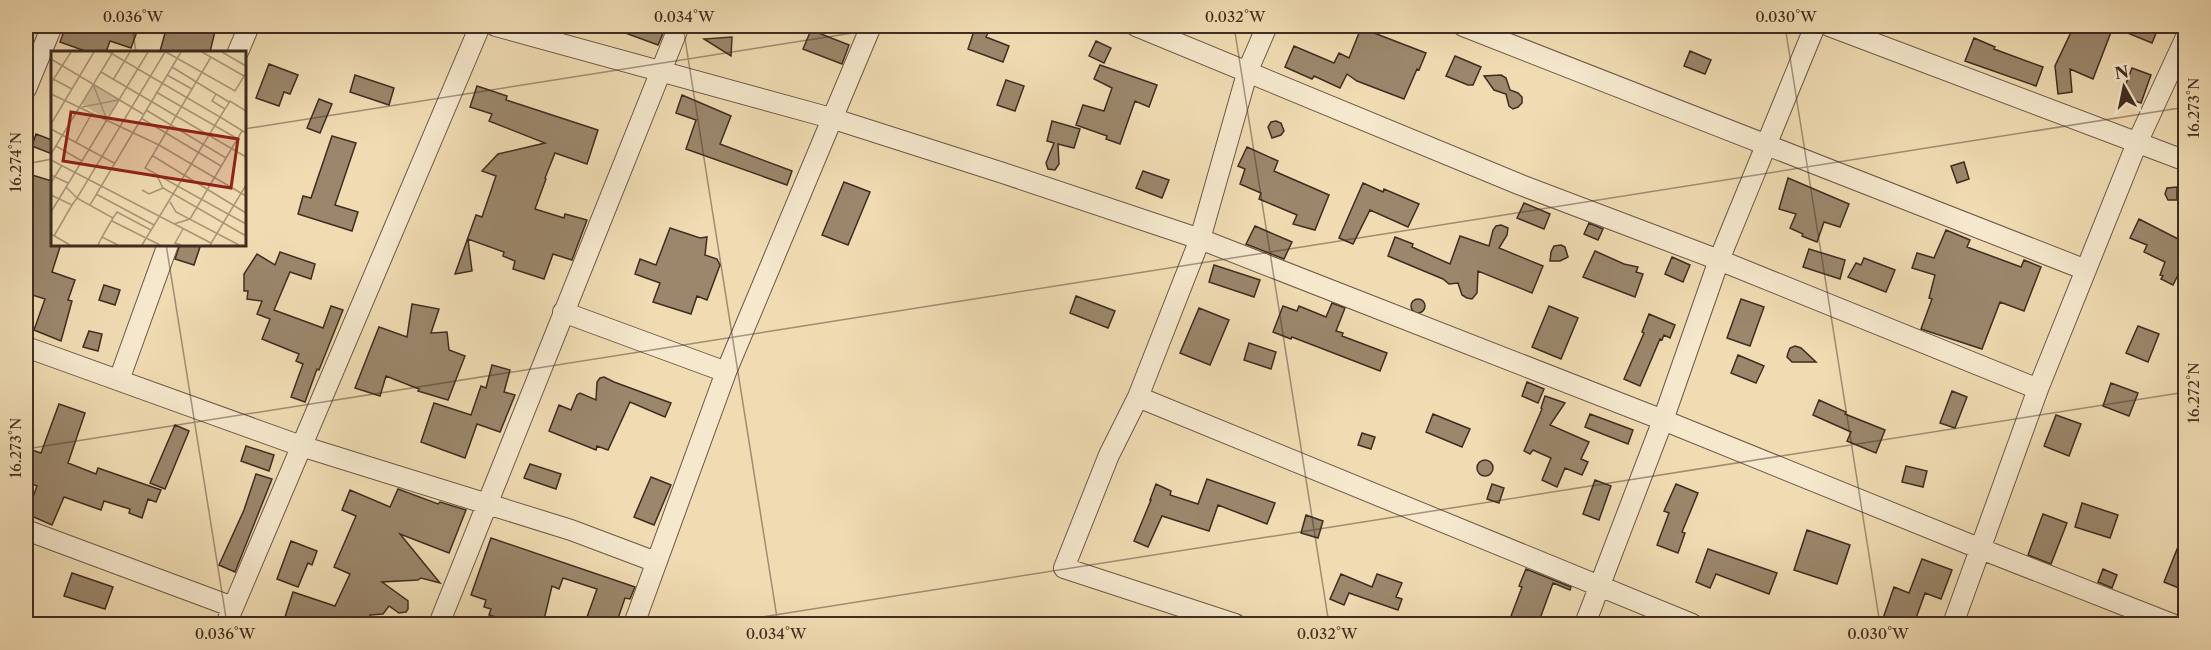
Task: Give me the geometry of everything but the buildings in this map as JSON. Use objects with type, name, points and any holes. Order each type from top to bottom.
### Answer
[{"type":"street","points":[[26,89],[52,26]]},
{"type":"street","points":[[238,51],[249,26]]},
{"type":"street","points":[[26,530],[230,616],[480,26]]},
{"type":"street","points":[[496,26],[831,118],[1003,172],[1200,239],[1663,420],[2172,624]]},
{"type":"street","points":[[439,624],[679,26]]},
{"type":"street","points":[[634,624],[726,372],[871,26]]},
{"type":"street","points":[[1137,26],[1521,184],[2038,389]]},
{"type":"street","points":[[1227,623],[1064,568],[1110,455],[1138,397],[1200,239],[1248,70],[1267,26]]},
{"type":"street","points":[[1463,26],[2086,270]]},
{"type":"street","points":[[1585,624],[1663,420],[1719,261],[1815,26]]},
{"type":"street","points":[[1829,26],[2186,161]]},
{"type":"street","points":[[1953,624],[2038,389],[2138,142],[2186,37]]},
{"type":"street","points":[[119,380],[167,246]]},
{"type":"street","points":[[563,312],[726,372]]},
{"type":"street","points":[[26,347],[301,446],[571,530],[656,562]]},
{"type":"street","points":[[1138,397],[1599,588],[1692,624]]}]
